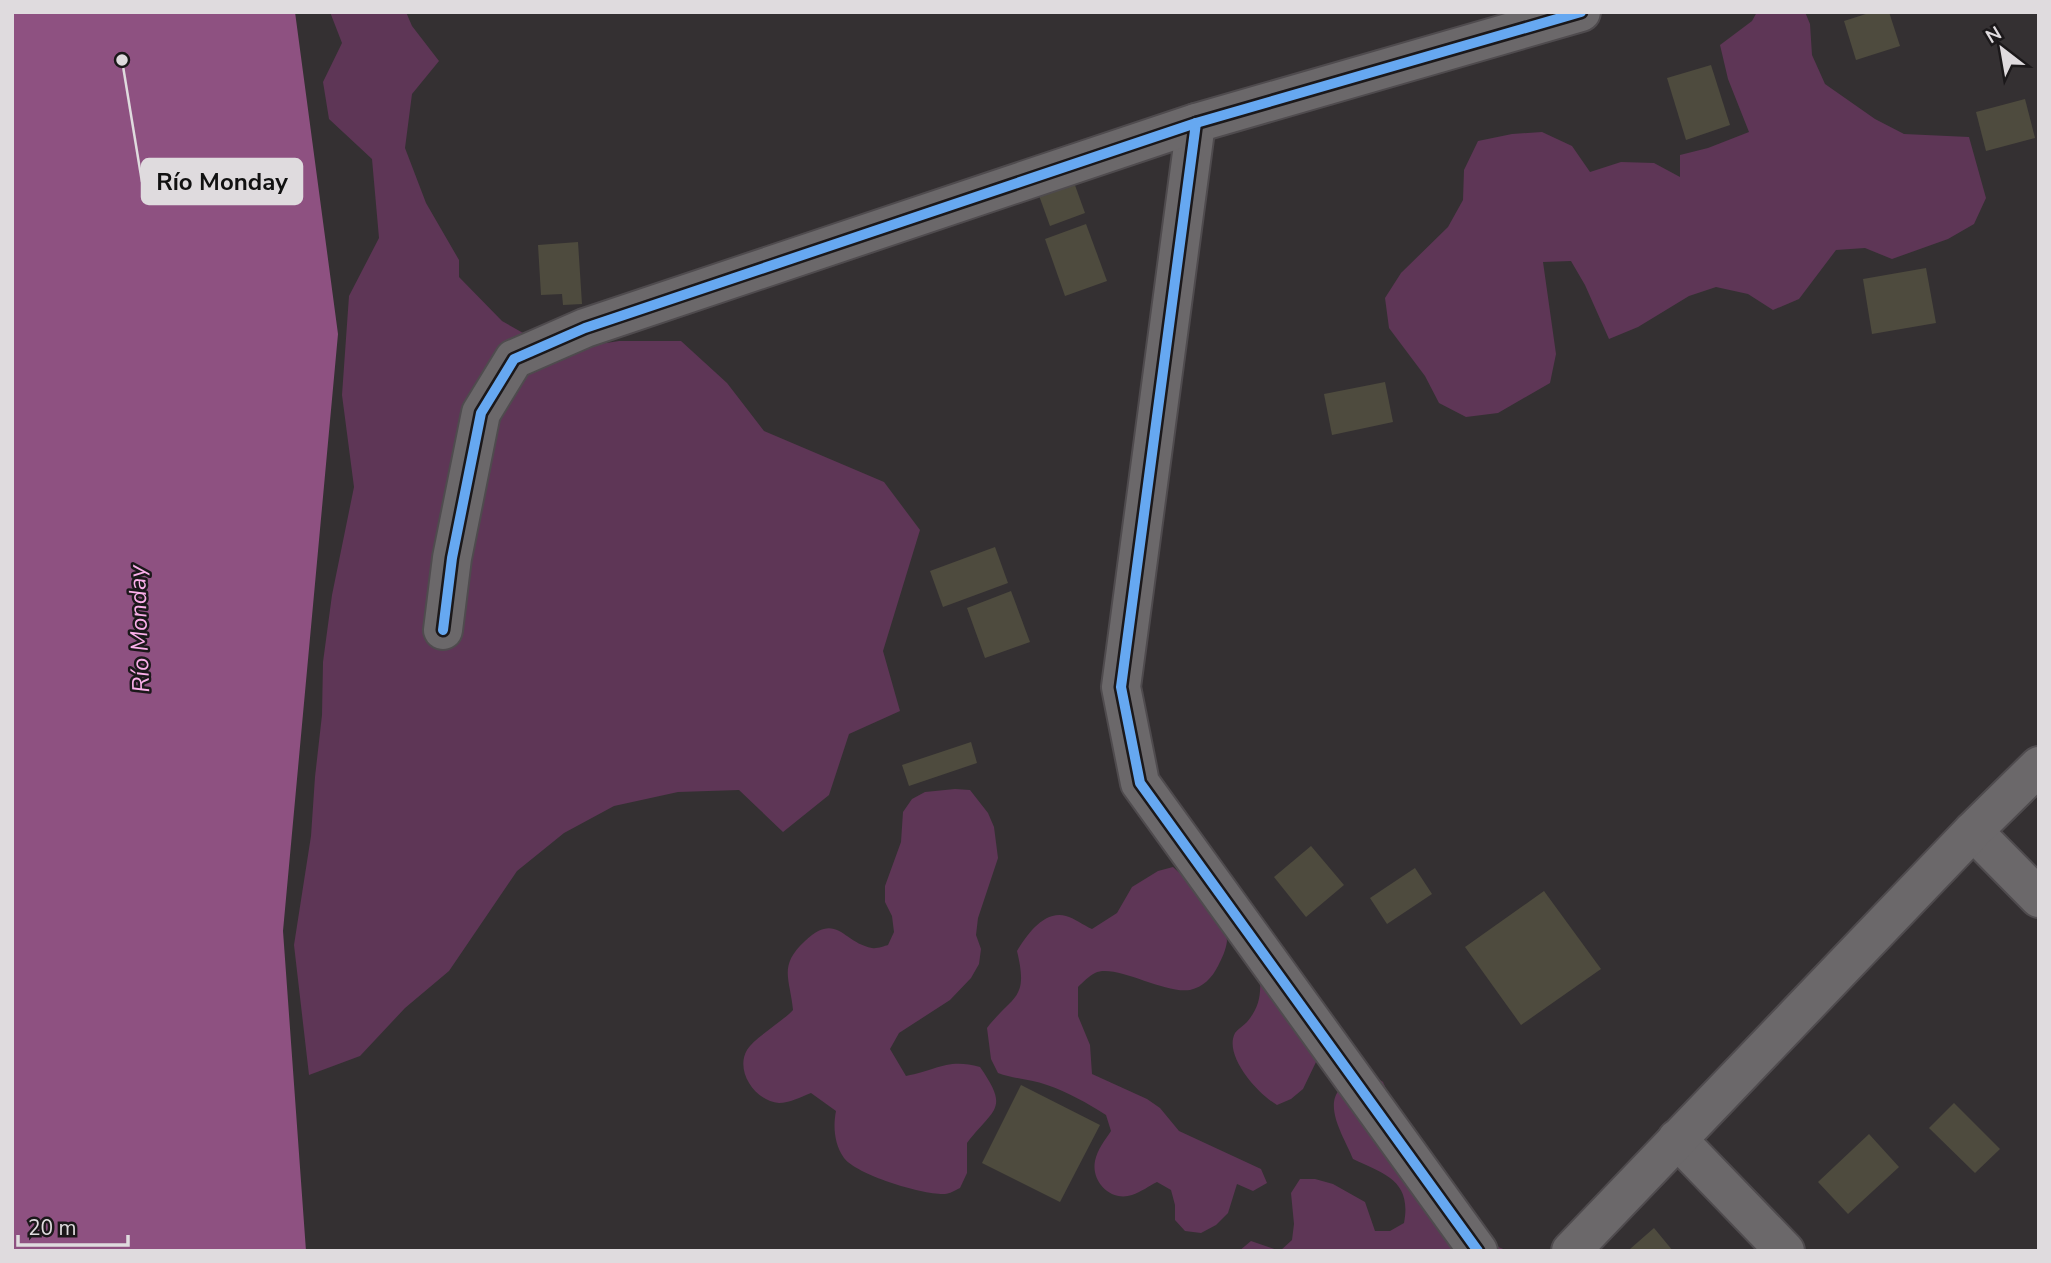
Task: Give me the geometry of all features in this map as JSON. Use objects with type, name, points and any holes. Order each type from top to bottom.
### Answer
[{"type":"street","points":[[443,630],[452,558],[481,413],[514,359],[585,328],[1196,123],[1581,12]]},
{"type":"street","points":[[1196,123],[1121,687],[1140,783],[1478,1251]]},
{"type":"street","points":[[1571,1251],[1973,831],[2039,766]]},
{"type":"street","points":[[1973,831],[2039,898]]},
{"type":"street","points":[[1676,1139],[1785,1251]]},
{"type":"shaded area","points":[[330,12],[406,12],[412,26],[439,61],[412,94],[405,148],[426,203],[459,260],[459,277],[502,321],[555,351],[619,341],[681,341],[727,383],[764,431],[884,482],[920,530],[883,651],[900,711],[849,734],[829,795],[783,832],[739,790],[678,792],[614,806],[564,833],[517,871],[449,971],[405,1008],[360,1056],[309,1075],[294,945],[311,836],[322,715],[323,662],[332,595],[354,487],[342,395],[349,296],[379,238],[372,159],[329,119],[323,82],[342,43]]},
{"type":"shaded area","points":[[1757,12],[1805,12],[1810,24],[1812,55],[1825,84],[1875,119],[1904,134],[1969,137],[1986,198],[1974,224],[1948,239],[1892,259],[1865,248],[1836,250],[1799,299],[1773,310],[1748,294],[1716,287],[1689,296],[1638,327],[1609,339],[1571,261],[1543,262],[1556,354],[1550,383],[1498,413],[1466,417],[1439,403],[1425,376],[1389,328],[1385,298],[1401,273],[1448,227],[1463,200],[1464,170],[1478,141],[1512,134],[1542,132],[1572,146],[1590,172],[1621,162],[1654,163],[1680,177],[1680,155],[1708,148],[1749,132],[1728,79],[1720,45],[1752,21]]},
{"type":"shaded area","points":[[970,790],[988,813],[994,827],[998,858],[978,918],[976,935],[981,949],[979,964],[971,978],[950,1000],[899,1033],[890,1049],[906,1076],[951,1064],[980,1067],[994,1092],[995,1108],[967,1143],[967,1173],[960,1188],[945,1194],[891,1183],[862,1171],[841,1153],[836,1141],[836,1111],[811,1093],[787,1102],[770,1101],[755,1091],[743,1066],[751,1045],[793,1010],[788,981],[789,965],[791,958],[805,941],[816,932],[833,929],[872,948],[888,945],[894,932],[892,916],[885,902],[885,886],[901,842],[903,812],[912,799],[925,792]]},
{"type":"shaded area","points":[[1173,867],[1206,901],[1225,932],[1226,948],[1216,970],[1203,984],[1190,990],[1167,988],[1114,972],[1095,973],[1078,987],[1078,1016],[1090,1045],[1092,1074],[1147,1099],[1160,1108],[1179,1131],[1261,1169],[1267,1183],[1253,1191],[1237,1184],[1228,1213],[1216,1225],[1201,1233],[1185,1231],[1175,1220],[1171,1190],[1157,1182],[1135,1194],[1124,1196],[1110,1193],[1104,1188],[1096,1176],[1095,1161],[1111,1131],[1106,1115],[1055,1088],[998,1073],[991,1059],[987,1028],[1020,988],[1017,951],[1037,925],[1058,915],[1069,917],[1092,929],[1117,913],[1132,887],[1158,871]]},
{"type":"shaded area","points":[[1260,981],[1310,994],[1324,1007],[1329,1021],[1327,1050],[1316,1062],[1303,1089],[1291,1099],[1277,1105],[1253,1084],[1234,1053],[1235,1033],[1247,1022],[1256,1008]]},
{"type":"shaded area","points":[[1371,1073],[1383,1082],[1389,1096],[1496,1246],[1508,1251],[1280,1251],[1292,1240],[1294,1224],[1291,1193],[1300,1179],[1315,1179],[1333,1184],[1365,1202],[1375,1231],[1390,1231],[1404,1223],[1404,1197],[1400,1188],[1376,1169],[1353,1159],[1337,1123],[1334,1104],[1336,1095],[1352,1081]]},
{"type":"shaded area","points":[[1251,1241],[1280,1251],[1239,1251]]},
{"type":"water","points":[[12,12],[295,12],[338,334],[283,931],[306,1251],[12,1251]]},
{"type":"building","points":[[1872,12],[1889,12],[1900,46],[1856,60],[1844,21]]},
{"type":"building","points":[[1711,65],[1730,125],[1686,140],[1667,78]]},
{"type":"building","points":[[2025,99],[2035,138],[1986,151],[1976,112]]},
{"type":"building","points":[[1072,177],[1085,213],[1050,226],[1037,190]]},
{"type":"building","points":[[1086,224],[1107,281],[1065,296],[1045,239]]},
{"type":"building","points":[[578,242],[582,304],[563,305],[562,294],[541,295],[538,245]]},
{"type":"building","points":[[1926,268],[1936,323],[1872,334],[1863,279]]},
{"type":"building","points":[[1385,382],[1393,422],[1332,435],[1324,394]]},
{"type":"building","points":[[995,547],[1008,583],[943,607],[930,571]]},
{"type":"building","points":[[1011,591],[1030,642],[985,658],[967,608]]},
{"type":"building","points":[[971,742],[977,763],[909,786],[902,765]]},
{"type":"building","points":[[1311,846],[1344,885],[1306,917],[1274,877]]},
{"type":"building","points":[[1415,868],[1432,894],[1387,924],[1370,898]]},
{"type":"building","points":[[1544,891],[1601,969],[1521,1025],[1465,947]]},
{"type":"building","points":[[1021,1085],[1100,1125],[1060,1202],[982,1163]]},
{"type":"building","points":[[1954,1103],[2000,1149],[1975,1173],[1929,1128]]},
{"type":"building","points":[[1869,1134],[1899,1167],[1848,1214],[1818,1182]]},
{"type":"building","points":[[1654,1228],[1673,1251],[1631,1251],[1630,1249]]},
{"type":"cycle path","points":[[443,630],[452,558],[481,413],[514,359],[585,328],[1196,123],[1581,12]]},
{"type":"cycle path","points":[[1196,123],[1121,687],[1140,783],[1478,1251]]},
{"type":"place","name":"Río Monday","points":[[122,60]]}]
